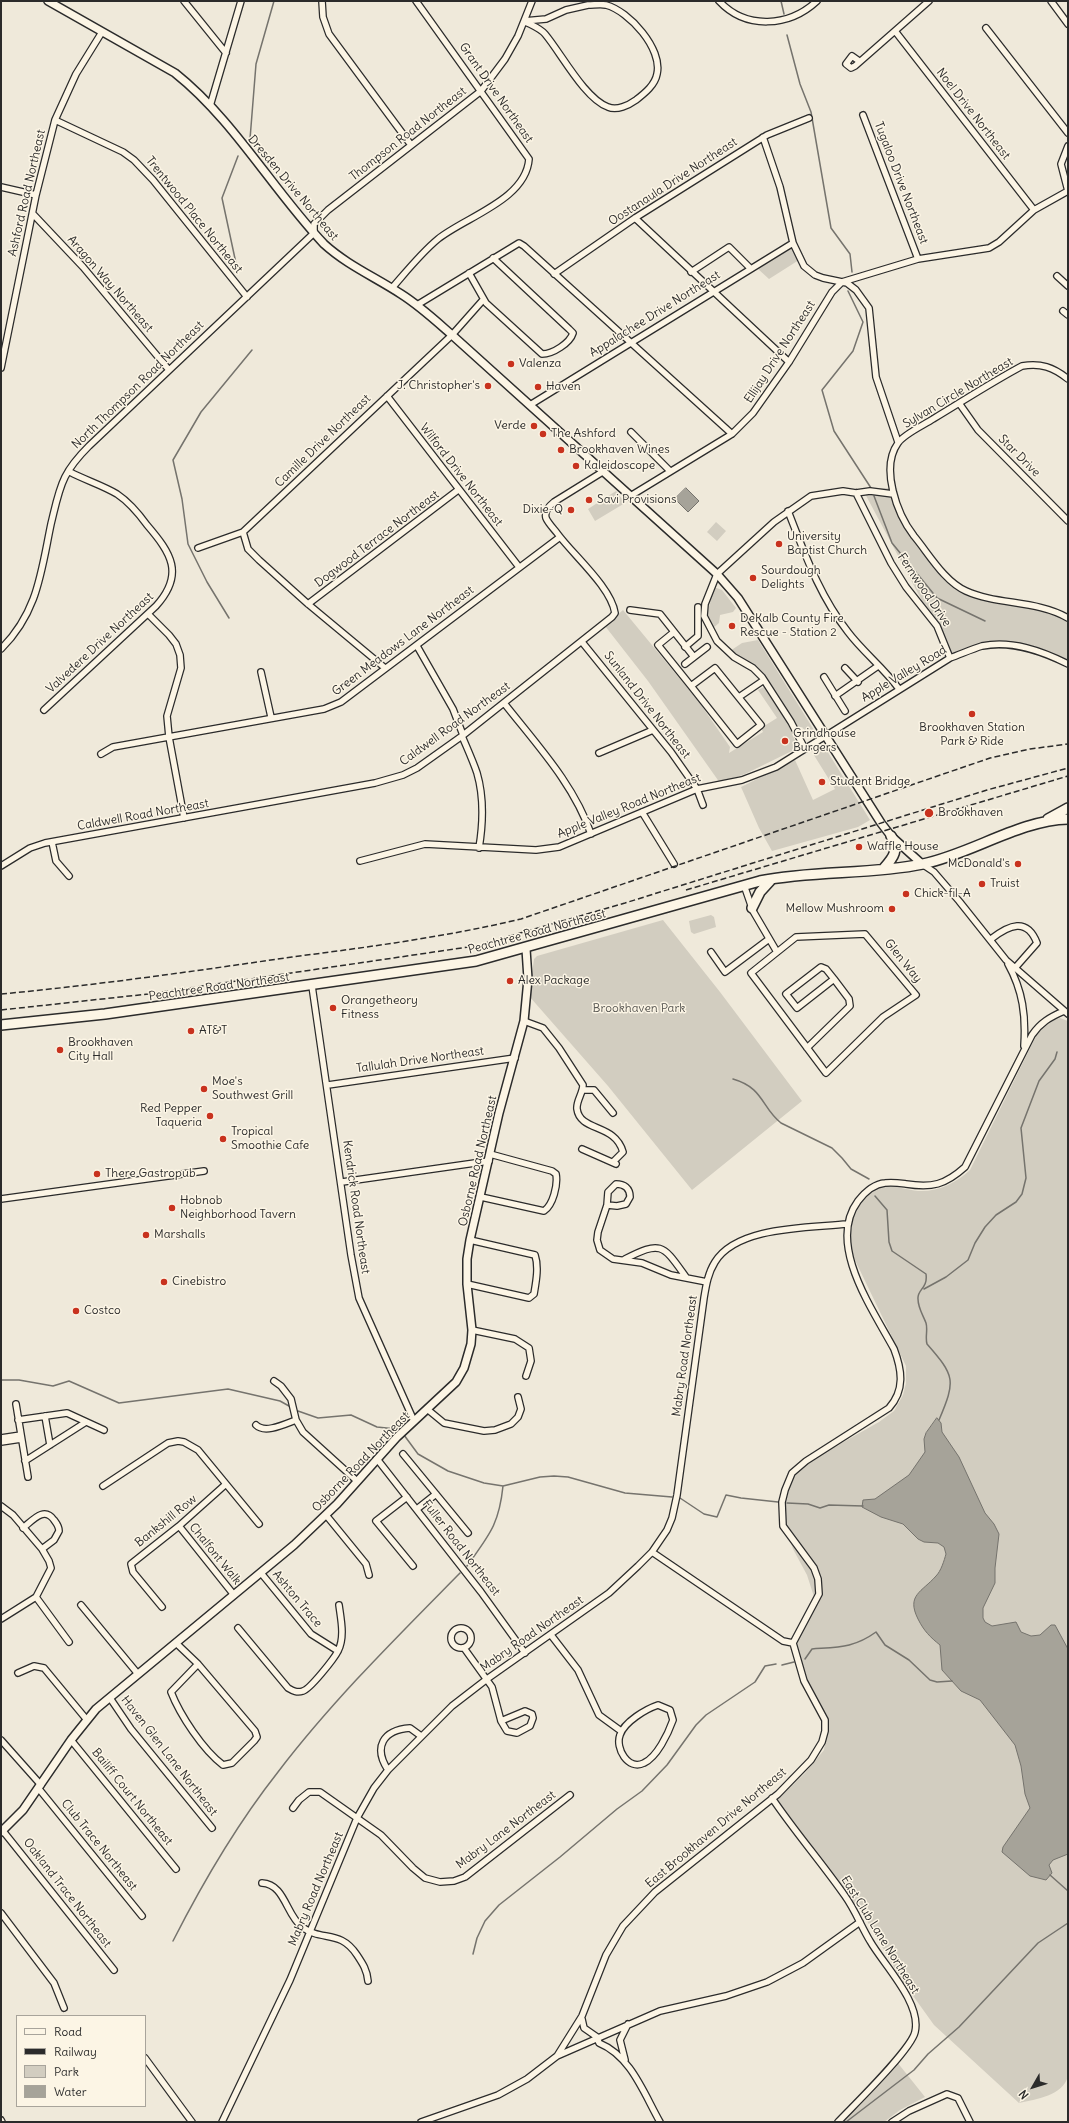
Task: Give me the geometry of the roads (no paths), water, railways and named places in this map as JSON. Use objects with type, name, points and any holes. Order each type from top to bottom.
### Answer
[{"type":"highway","points":[[1040,824],[1068,808]]},
{"type":"highway","name":"Peachtree Road Northeast","points":[[1,1025],[105,1014],[312,986],[476,961],[526,949],[771,879],[785,876],[922,864],[968,850],[1011,833],[1040,824],[1068,819]]},
{"type":"highway","points":[[884,868],[896,853],[896,843],[891,836]]},
{"type":"highway","points":[[752,908],[760,892],[771,879]]},
{"type":"street","name":"Dresden Drive Northeast","points":[[48,1],[175,73],[192,87],[243,145],[314,233],[338,257],[392,288],[417,305],[632,495],[717,574],[738,598],[875,814],[891,836],[922,864]]},
{"type":"street","points":[[184,1],[226,54]]},
{"type":"street","points":[[210,106],[241,1]]},
{"type":"street","points":[[322,1],[324,20],[329,34],[411,145]]},
{"type":"street","name":"Grant Drive Northeast","points":[[392,288],[439,238],[507,196],[528,167],[529,159],[416,1]]},
{"type":"street","name":"Thompson Road Northeast","points":[[314,233],[314,224],[328,210],[481,91],[505,58],[524,21],[532,1]]},
{"type":"street","points":[[719,1],[738,16],[755,21],[768,22],[783,21],[798,15],[817,1]]},
{"type":"street","points":[[859,61],[930,1]]},
{"type":"street","points":[[1051,1],[1068,24]]},
{"type":"street","points":[[588,5],[605,5],[612,7],[628,17],[650,44],[657,62],[657,74],[647,92],[633,102],[617,108],[608,108],[588,93],[544,32],[524,21],[546,19],[566,10],[588,5]]},
{"type":"street","points":[[986,28],[1068,133]]},
{"type":"street","name":"Noel Drive Northeast","points":[[894,31],[1034,210]]},
{"type":"street","name":"Ashford Road Northeast","points":[[1,368],[36,195],[55,120],[76,74],[102,32]]},
{"type":"street","name":"Tugaloo Drive Northeast","points":[[863,116],[918,259]]},
{"type":"street","name":"Oostanaula Drive Northeast","points":[[554,274],[635,218],[763,137],[774,131],[809,118]]},
{"type":"street","name":"Trentwood Place Northeast","points":[[55,120],[123,152],[134,160],[247,297]]},
{"type":"street","points":[[763,137],[780,187],[794,243],[804,266],[815,275],[847,283],[856,290],[869,308],[876,377],[882,399],[898,442]]},
{"type":"street","points":[[842,282],[918,259],[989,248],[999,242],[1034,210],[1068,191],[1061,164],[1064,151],[1068,146]]},
{"type":"street","points":[[1,187],[36,195]]},
{"type":"street","name":"Aragon Way Northeast","points":[[33,214],[83,266],[169,370]]},
{"type":"street","points":[[635,218],[712,292],[789,362]]},
{"type":"street","name":"North Thompson Road Northeast","points":[[1,649],[24,622],[33,603],[56,503],[66,475],[70,472],[75,461],[314,233]]},
{"type":"street","points":[[417,305],[519,243],[732,434]]},
{"type":"street","name":"Appalachee Drive Northeast","points":[[530,405],[629,342],[750,268],[794,243]]},
{"type":"street","points":[[691,272],[729,248],[750,268]]},
{"type":"street","points":[[469,273],[484,300],[542,354],[548,354],[572,338],[573,333],[569,328],[493,258]]},
{"type":"street","points":[[1057,276],[1068,286]]},
{"type":"street","name":"Ellijay Drive Northeast","points":[[632,495],[732,434],[761,404],[832,292],[842,282]]},
{"type":"street","name":"Camille Drive Northeast","points":[[198,548],[243,532],[452,335],[484,300]]},
{"type":"street","points":[[1063,311],[1068,315]]},
{"type":"street","name":"Sylvan Circle Northeast","points":[[1068,379],[1053,368],[1037,364],[1022,366],[959,403],[898,442],[891,461],[893,494],[901,518],[950,580],[965,591],[1050,610],[1068,618]]},
{"type":"street","name":"Wilford Drive Northeast","points":[[387,396],[458,490],[519,567]]},
{"type":"street","name":"Star Drive","points":[[959,403],[978,430],[1068,521]]},
{"type":"street","points":[[631,432],[670,471]]},
{"type":"street","name":"Caldwell Road Northeast","points":[[1,866],[30,848],[52,842],[375,783],[403,775],[417,768],[463,735],[582,642],[615,613],[614,604],[610,595],[560,537],[546,518],[548,508],[564,495],[604,471]]},
{"type":"street","name":"Valvedere Drive Northeast","points":[[44,710],[164,598],[170,586],[173,569],[169,554],[135,510],[118,495],[70,472]]},
{"type":"street","name":"Dogwood Terrace Northeast","points":[[308,604],[458,490]]},
{"type":"street","points":[[805,748],[791,722],[764,680],[747,663],[725,649],[717,641],[704,616],[706,604],[717,574],[788,512],[811,496],[821,493],[843,491],[856,494],[870,491],[893,494]]},
{"type":"street","name":"Fernwood Drive","points":[[856,494],[902,581],[937,626],[950,658]]},
{"type":"street","points":[[788,512],[807,564],[827,603],[846,630],[899,688]]},
{"type":"street","points":[[243,532],[248,549],[308,604],[385,668]]},
{"type":"street","name":"Green Meadows Lane Northeast","points":[[101,754],[113,747],[271,717],[324,709],[341,702],[560,537]]},
{"type":"street","points":[[685,647],[698,636],[698,607]]},
{"type":"street","points":[[630,610],[660,614],[694,657]]},
{"type":"street","points":[[148,614],[169,635],[176,644],[180,655],[181,668],[167,716],[169,737],[184,818]]},
{"type":"street","points":[[674,632],[658,645],[737,744],[761,725],[715,668],[691,686]]},
{"type":"street","name":"Sunland Drive Northeast","points":[[582,642],[653,730],[697,789],[703,805]]},
{"type":"street","points":[[417,646],[452,709],[477,773],[480,791],[482,830],[479,848]]},
{"type":"street","name":"Apple Valley Road","points":[[826,735],[899,688],[950,658],[982,646],[1010,646],[1038,650],[1068,664]]},
{"type":"street","points":[[685,664],[707,647]]},
{"type":"street","points":[[835,696],[858,682],[878,666]]},
{"type":"street","points":[[845,668],[858,682]]},
{"type":"street","points":[[261,672],[271,717]]},
{"type":"street","points":[[824,677],[845,711]]},
{"type":"street","points":[[739,697],[764,680]]},
{"type":"street","points":[[504,703],[558,771],[580,808],[591,834]]},
{"type":"street","points":[[599,752],[653,730]]},
{"type":"street","name":"Apple Valley Road Northeast","points":[[360,861],[426,844],[479,848],[549,849],[591,834],[697,789],[742,780],[759,774],[776,767],[826,735]]},
{"type":"street","points":[[642,812],[674,864]]},
{"type":"street","points":[[52,842],[56,861],[61,865],[69,877]]},
{"type":"street","points":[[922,864],[934,872],[991,939],[1006,960],[1017,980],[1023,998],[1025,1031],[1024,1049]]},
{"type":"street","points":[[744,886],[752,908],[777,952]]},
{"type":"street","points":[[991,939],[1014,926],[1027,927],[1034,933],[1037,943],[1015,968]]},
{"type":"street","name":"Glen Way","points":[[865,934],[916,995],[883,1017],[827,1073],[824,1072],[807,1048],[751,973],[796,937],[865,934]]},
{"type":"street","points":[[711,952],[725,972],[769,939]]},
{"type":"street","name":"Osborne Road Northeast","points":[[2,1831],[23,1810],[71,1740],[87,1720],[110,1698],[234,1595],[326,1515],[397,1437],[456,1382],[464,1368],[472,1330],[467,1284],[467,1259],[470,1240],[489,1157],[524,1021],[528,979],[526,949]]},
{"type":"street","points":[[1006,960],[1066,1013]]},
{"type":"street","points":[[807,1048],[850,1006],[849,999],[834,979],[826,969],[821,967],[786,994],[797,1008],[834,979]]},
{"type":"street","name":"Kendrick Road Northeast","points":[[312,986],[328,1084],[351,1255],[359,1298],[412,1423]]},
{"type":"street","points":[[652,1552],[783,1641],[793,1643],[819,1594],[818,1578],[814,1568],[783,1526],[782,1502],[792,1473],[806,1461],[889,1408],[898,1395],[901,1385],[899,1364],[894,1349],[851,1262],[847,1246],[847,1224],[859,1200],[866,1192],[875,1186],[883,1183],[894,1182],[926,1187],[937,1185],[965,1167],[1024,1049],[1041,1024],[1050,1018],[1066,1013]]},
{"type":"street","points":[[524,1021],[543,1028],[580,1079],[583,1085],[583,1090],[577,1106],[579,1117],[583,1122],[606,1130],[614,1136],[623,1149],[623,1152],[614,1163],[582,1149]]},
{"type":"street","name":"Tallulah Drive Northeast","points":[[328,1084],[515,1058]]},
{"type":"street","points":[[583,1090],[594,1090],[613,1113]]},
{"type":"street","points":[[342,1182],[489,1157],[552,1171],[556,1174],[557,1180],[554,1192],[547,1209],[544,1211],[481,1197]]},
{"type":"street","points":[[1,1200],[204,1171]]},
{"type":"street","points":[[607,1205],[617,1206],[626,1204],[630,1197],[629,1190],[618,1184],[612,1186],[608,1192],[607,1205],[598,1232],[597,1240],[600,1250],[613,1259],[624,1259],[671,1275],[707,1282]]},
{"type":"street","name":"Mabry Road Northeast","points":[[222,2122],[273,2018],[357,1818],[374,1788],[388,1770],[420,1736],[452,1706],[487,1679],[609,1593],[652,1552],[667,1530],[672,1518],[686,1429],[697,1337],[707,1282],[715,1262],[726,1250],[749,1237],[790,1230],[847,1224]]},
{"type":"street","points":[[467,1284],[529,1298],[534,1294],[537,1261],[535,1256],[470,1240]]},
{"type":"street","points":[[624,1259],[649,1248],[662,1248],[670,1255],[686,1277]]},
{"type":"street","points":[[636,1253],[636,1262]]},
{"type":"street","points":[[472,1330],[516,1339],[529,1348],[532,1361],[526,1376]]},
{"type":"street","points":[[274,1381],[291,1399],[296,1420],[303,1432],[357,1481]]},
{"type":"street","points":[[427,1409],[444,1423],[484,1431],[495,1430],[511,1424],[518,1417],[521,1409],[518,1396]]},
{"type":"street","points":[[16,1404],[28,1478]]},
{"type":"street","points":[[18,1420],[67,1413],[104,1430]]},
{"type":"street","points":[[45,1416],[50,1445]]},
{"type":"street","points":[[256,1425],[259,1428],[266,1429],[296,1420]]},
{"type":"street","points":[[25,1461],[86,1422]]},
{"type":"street","points":[[1,1438],[21,1437]]},
{"type":"street","points":[[1,1442],[21,1437]]},
{"type":"street","points":[[103,1486],[168,1443],[178,1441],[191,1445],[198,1450],[259,1524]]},
{"type":"street","points":[[403,1454],[468,1533]]},
{"type":"street","name":"Fuller Road Northeast","points":[[377,1459],[481,1592],[525,1653]]},
{"type":"street","name":"Bankshill Row","points":[[162,1607],[137,1577],[131,1567],[134,1561],[179,1526],[226,1484]]},
{"type":"street","points":[[417,1509],[436,1494]]},
{"type":"street","points":[[407,1497],[376,1521],[413,1566]]},
{"type":"street","points":[[1,1506],[13,1515],[42,1549],[49,1561],[50,1568],[36,1597],[1,1619]]},
{"type":"street","points":[[23,1528],[39,1514],[45,1513],[52,1517],[58,1525],[60,1531],[54,1540],[42,1549]]},
{"type":"street","points":[[326,1515],[366,1564],[369,1575]]},
{"type":"street","name":"Chalfont Walk","points":[[179,1526],[234,1595]]},
{"type":"street","name":"Ashton Trace","points":[[260,1572],[311,1634],[338,1651]]},
{"type":"street","points":[[36,1597],[69,1642]]},
{"type":"street","points":[[238,1628],[288,1688],[294,1691],[304,1691],[311,1685],[338,1651],[342,1631],[339,1605]]},
{"type":"street","points":[[81,1606],[138,1674]]},
{"type":"street","points":[[551,1635],[578,1670],[599,1715],[621,1731]]},
{"type":"street","points":[[176,1643],[198,1664],[255,1731],[257,1737],[232,1763],[223,1765],[216,1759],[186,1722],[171,1692],[198,1664]]},
{"type":"street","name":"East Brookhaven Drive Northeast","points":[[421,2122],[498,2095],[527,2079],[557,2056],[582,2016],[606,1955],[623,1926],[655,1892],[789,1784],[811,1760],[822,1742],[825,1731],[824,1715],[804,1681],[793,1643]]},
{"type":"street","points":[[464,1648],[492,1687],[502,1721],[507,1731],[517,1734],[530,1726],[534,1718],[532,1714],[525,1711],[502,1721]]},
{"type":"street","points":[[18,1673],[34,1666],[44,1668],[87,1720]]},
{"type":"street","name":"Haven Glen Lane Northeast","points":[[110,1698],[131,1729],[212,1828]]},
{"type":"street","points":[[656,1706],[665,1707],[673,1715],[672,1724],[655,1752],[647,1762],[641,1765],[631,1763],[620,1750],[618,1739],[621,1731],[627,1724],[656,1706]]},
{"type":"street","points":[[388,1770],[380,1756],[380,1747],[386,1738],[398,1731],[410,1728],[420,1736]]},
{"type":"street","name":"Club Trace Northeast","points":[[1,1740],[142,1916]]},
{"type":"street","name":"Bailiff Court Northeast","points":[[71,1740],[176,1868]]},
{"type":"street","name":"Mabry Lane Northeast","points":[[294,1808],[303,1796],[314,1787],[326,1794],[350,1815],[357,1818],[381,1835],[413,1868],[425,1878],[440,1882],[454,1881],[475,1870],[570,1795]]},
{"type":"street","name":"East Club Lane Northeast","points":[[772,1798],[844,1895],[870,1942],[894,1975],[914,2014],[915,2032],[913,2038],[838,2122]]},
{"type":"street","name":"Oakland Trace Northeast","points":[[2,1831],[114,1970]]},
{"type":"street","points":[[262,1883],[268,1883],[276,1888],[295,1920],[303,1928],[310,1932],[342,1939],[349,1945],[366,1968],[368,1981]]},
{"type":"street","points":[[1,1913],[54,1983],[64,2008]]},
{"type":"street","points":[[557,2056],[588,2042],[598,2040],[628,2023],[673,2007],[726,1996],[767,1982],[803,1963],[860,1922]]},
{"type":"street","points":[[582,2016],[584,2028],[626,2064]]},
{"type":"street","points":[[628,2023],[620,2040],[621,2051],[626,2064],[660,2122]]},
{"type":"street","points":[[146,2059],[192,2122]]},
{"type":"street","points":[[892,2122],[909,2111],[947,2094],[958,2098],[970,2122]]},
{"type":"water","points":[[686,488],[699,501],[688,512],[675,499]]},
{"type":"water","points":[[937,1418],[941,1423],[942,1432],[959,1457],[985,1513],[994,1524],[999,1534],[995,1568],[995,1583],[983,1608],[983,1618],[985,1622],[992,1626],[1016,1622],[1021,1632],[1031,1636],[1040,1635],[1051,1625],[1055,1625],[1068,1649],[1068,1854],[1053,1860],[1049,1865],[1052,1873],[1046,1880],[1030,1876],[1002,1852],[1003,1847],[1030,1808],[1025,1794],[1021,1766],[1015,1745],[980,1700],[961,1691],[942,1670],[940,1645],[925,1630],[915,1611],[914,1604],[917,1594],[938,1574],[941,1569],[946,1554],[944,1547],[938,1543],[924,1542],[918,1539],[903,1524],[881,1517],[862,1507],[863,1500],[875,1499],[909,1475],[925,1452],[924,1439],[926,1433]]},
{"type":"waterway","points":[[250,139],[256,64],[274,1]]},
{"type":"waterway","points":[[781,1],[784,14]]},
{"type":"waterway","points":[[787,35],[800,84],[811,112],[831,228],[850,254],[852,272]]},
{"type":"waterway","points":[[237,268],[222,198],[238,156]]},
{"type":"waterway","points":[[848,291],[863,322],[853,351],[822,390],[834,431],[871,488]]},
{"type":"waterway","points":[[229,618],[207,582],[188,544],[182,499],[173,460],[201,412],[252,350]]},
{"type":"waterway","points":[[874,496],[892,543],[937,598],[985,621]]},
{"type":"waterway","points":[[924,1289],[946,1277],[968,1260],[975,1243],[985,1227],[996,1215],[1016,1202],[1022,1194],[1026,1178],[1021,1128],[1039,1081],[1055,1059],[1057,1052]]},
{"type":"waterway","points":[[733,1079],[751,1087],[761,1098],[769,1111],[781,1123],[832,1148],[851,1169],[869,1179]]},
{"type":"waterway","points":[[875,1196],[887,1210],[889,1242],[892,1251],[926,1274],[924,1286],[918,1296],[918,1302],[927,1325],[927,1344],[943,1364],[950,1379],[948,1396],[939,1420]]},
{"type":"waterway","points":[[1,1380],[19,1380],[53,1386],[69,1381],[119,1403],[228,1389],[280,1401],[289,1406]]},
{"type":"waterway","points":[[298,1411],[318,1418],[351,1415],[377,1427],[396,1429],[399,1432]]},
{"type":"waterway","points":[[404,1435],[418,1454],[448,1471],[484,1483],[503,1486],[540,1477],[568,1477],[625,1493],[672,1497]]},
{"type":"waterway","points":[[467,1566],[492,1529],[499,1511],[503,1486]]},
{"type":"waterway","points":[[680,1498],[704,1514],[717,1517],[726,1495],[778,1502]]},
{"type":"waterway","points":[[787,1503],[808,1504],[820,1508],[829,1505],[863,1506]]},
{"type":"waterway","points":[[173,1941],[221,1854],[263,1792],[299,1745],[343,1694],[460,1573]]},
{"type":"waterway","points":[[805,1659],[812,1649],[846,1646],[860,1641],[876,1632],[885,1645],[909,1660],[930,1680],[937,1682],[952,1681]]},
{"type":"waterway","points":[[782,1665],[794,1662]]},
{"type":"waterway","points":[[473,1954],[477,1938],[485,1921],[499,1905],[560,1857],[617,1809],[642,1791],[667,1765],[696,1725],[706,1715],[755,1682],[765,1666],[776,1664]]},
{"type":"waterway","points":[[1050,1875],[1068,1891]]},
{"type":"waterway","points":[[846,2122],[914,2070],[928,2054],[959,2027],[1038,1943],[1068,1923]]},
{"type":"railway","points":[[1,994],[146,977],[378,945],[464,931],[521,919],[990,758],[1030,749],[1068,744]]},
{"type":"railway","points":[[1,1010],[148,994],[475,946],[625,903],[987,790],[1068,768]]},
{"type":"railway","points":[[686,890],[1068,776]]},
{"type":"place","name":"Valenza","points":[[511,364]]},
{"type":"place","name":"J. Christopher's","points":[[488,386]]},
{"type":"place","name":"Haven","points":[[538,387]]},
{"type":"place","name":"Verde","points":[[534,426]]},
{"type":"place","name":"The Ashford","points":[[543,434]]},
{"type":"place","name":"Brookhaven Wines","points":[[561,450]]},
{"type":"place","name":"Kaleidoscope","points":[[576,466]]},
{"type":"place","name":"Savi Provisions","points":[[589,500]]},
{"type":"place","name":"Dixie-Q","points":[[571,510]]},
{"type":"place","name":"University Baptist Church","points":[[779,544]]},
{"type":"place","name":"Sourdough Delights","points":[[753,578]]},
{"type":"place","name":"DeKalb County Fire Rescue - Station 2","points":[[732,626]]},
{"type":"place","name":"Brookhaven Station Park & Ride","points":[[972,714]]},
{"type":"place","name":"Grindhouse Burgers","points":[[785,741]]},
{"type":"place","name":"Student Bridge","points":[[822,782]]},
{"type":"place","name":"Brookhaven","points":[[929,813]]},
{"type":"place","name":"Waffle House","points":[[859,847]]},
{"type":"place","name":"McDonald's","points":[[1018,864]]},
{"type":"place","name":"Truist","points":[[982,884]]},
{"type":"place","name":"Chick-fil-A","points":[[906,894]]},
{"type":"place","name":"Mellow Mushroom","points":[[892,909]]},
{"type":"place","name":"Alex Package","points":[[510,981]]},
{"type":"place","name":"Orangetheory Fitness","points":[[333,1008]]},
{"type":"place","name":"AT&T","points":[[191,1031]]},
{"type":"place","name":"Brookhaven City Hall","points":[[60,1050]]},
{"type":"place","name":"Moe's Southwest Grill","points":[[204,1089]]},
{"type":"place","name":"Red Pepper Taqueria","points":[[210,1116]]},
{"type":"place","name":"Tropical Smoothie Cafe","points":[[223,1139]]},
{"type":"place","name":"There Gastropub","points":[[97,1174]]},
{"type":"place","name":"Hobnob Neighborhood Tavern","points":[[172,1208]]},
{"type":"place","name":"Marshalls","points":[[146,1235]]},
{"type":"place","name":"Cinebistro","points":[[164,1282]]},
{"type":"place","name":"Costco","points":[[76,1311]]},
{"type":"park label","name":"Brookhaven Park","points":[[639,1009]]}]
